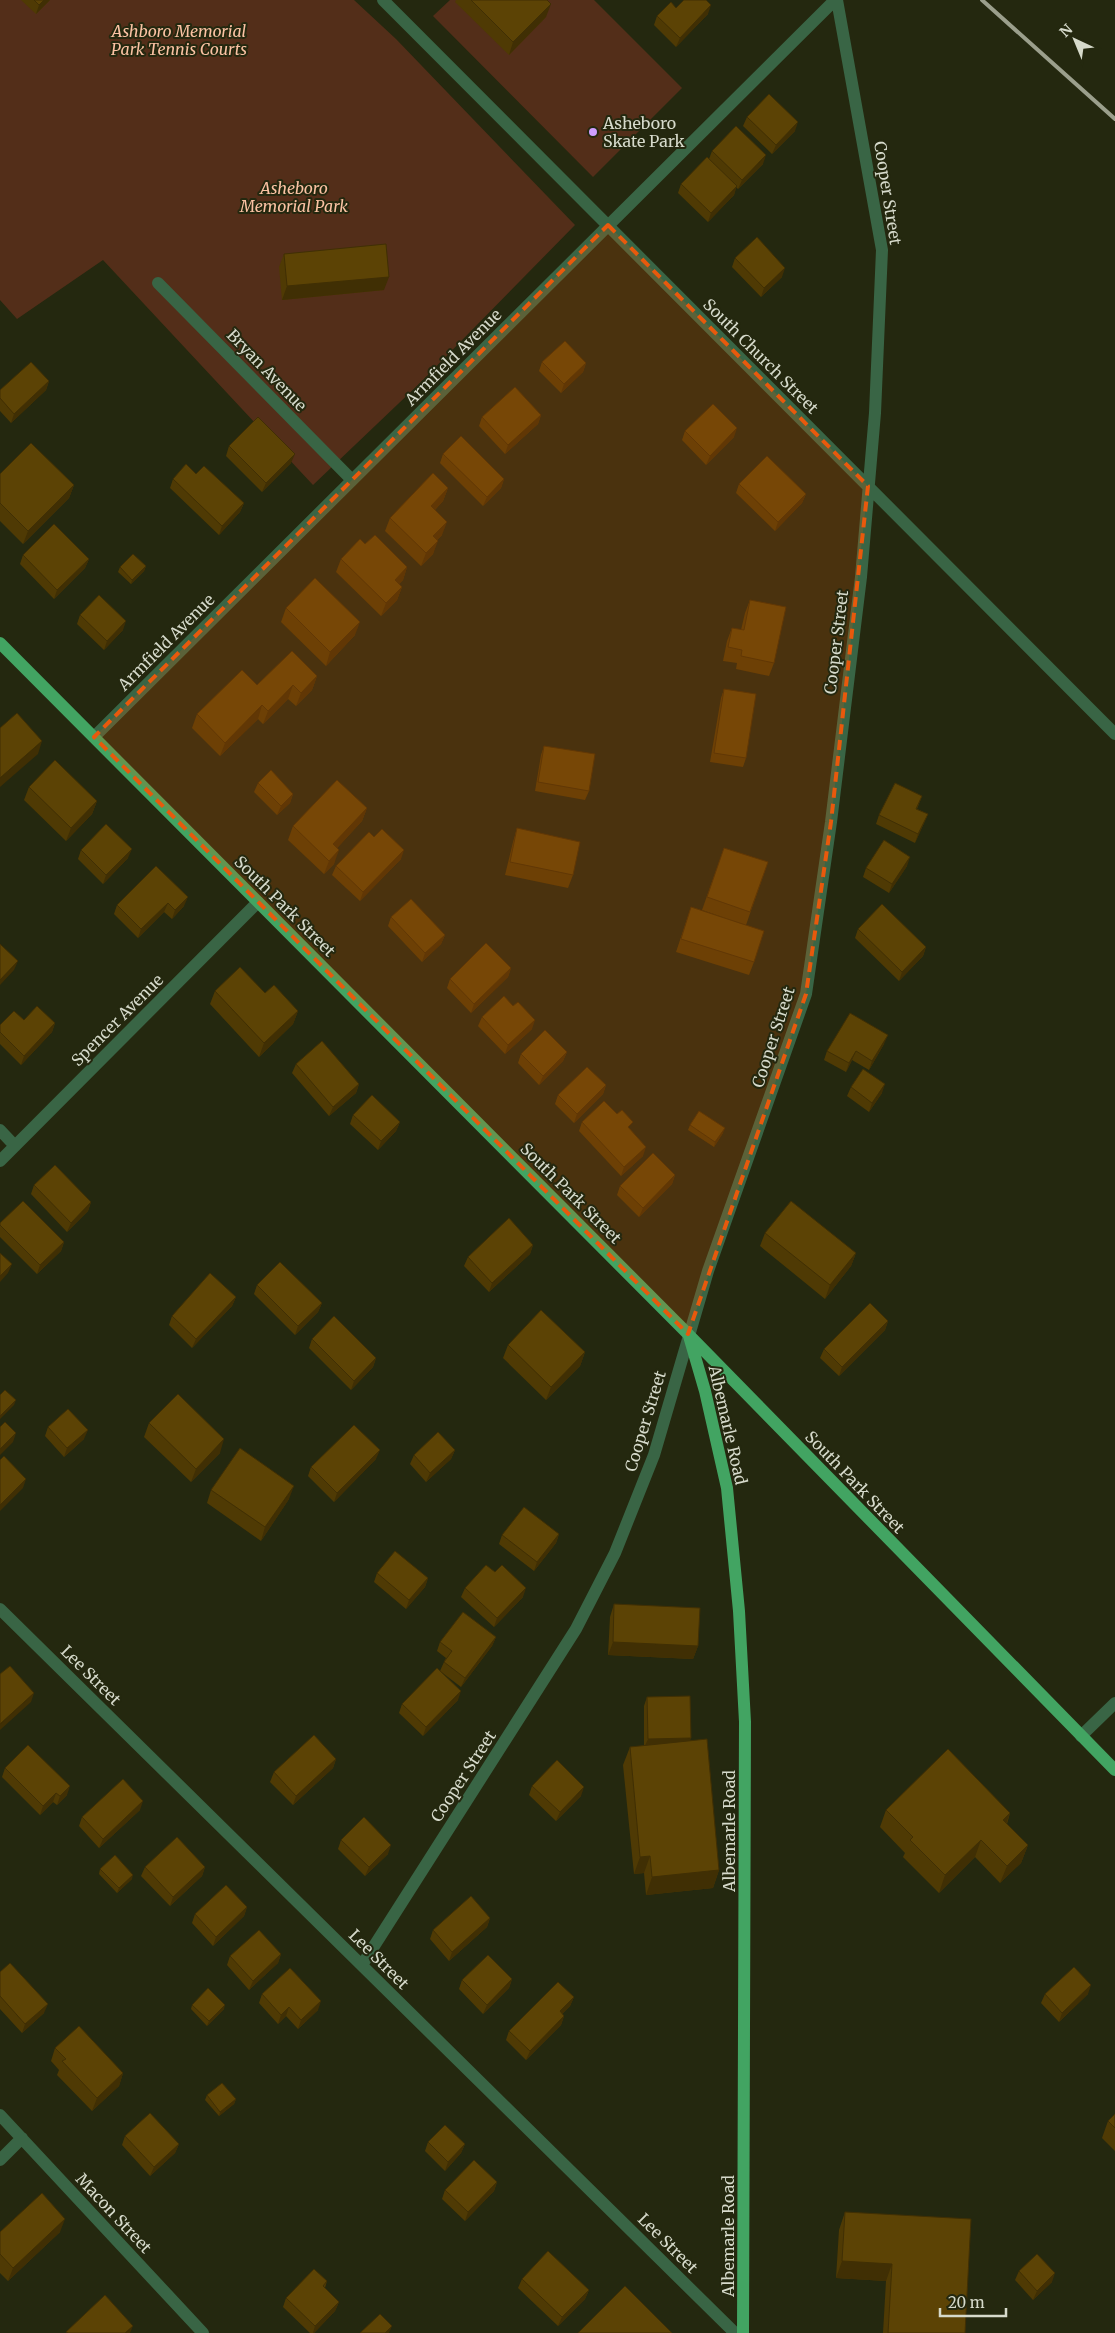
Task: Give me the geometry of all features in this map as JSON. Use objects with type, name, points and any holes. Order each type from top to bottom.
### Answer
[{"type":"main road","name":"South Park Street","points":[[0,643],[688,1334],[1115,1770]]},
{"type":"main road","name":"Albemarle Road","points":[[688,1334],[705,1391],[727,1488],[740,1621],[745,1722],[743,2333]]},
{"type":"street","name":"South Church Street","points":[[383,0],[1115,734]]},
{"type":"street","name":"Armfield Avenue","points":[[94,737],[836,0]]},
{"type":"street","name":"Cooper Street","points":[[362,1965],[576,1629],[615,1553],[654,1455],[708,1271],[806,994],[832,813],[861,576],[875,413],[882,250],[836,0]]},
{"type":"street","name":"Bryan Avenue","points":[[158,283],[352,480]]},
{"type":"street","name":"Spencer Avenue","points":[[0,1161],[258,902]]},
{"type":"street","points":[[0,1130],[15,1146]]},
{"type":"street","name":"Lee Street","points":[[0,1608],[735,2333]]},
{"type":"street","points":[[1082,1736],[1115,1703]]},
{"type":"street","name":"Macon Street","points":[[0,2115],[203,2333]]},
{"type":"street","points":[[0,2160],[22,2138]]},
{"type":"highlighted area","points":[[608,225],[868,486],[831,822],[806,994],[688,1334],[94,737]]},
{"type":"green space","name":"Asheboro Memorial Park","points":[[0,0],[354,0],[396,39],[575,225],[419,384],[313,485],[103,260],[17,319],[0,300]]},
{"type":"green space","name":"Asheboro Skate Park","points":[[450,0],[594,0],[682,88],[593,177],[433,16]]},
{"type":"building","points":[[34,0],[44,0],[39,5]]},
{"type":"building","points":[[471,0],[547,0],[551,4],[513,42]]},
{"type":"building","points":[[684,0],[706,0],[711,5],[680,38],[657,16],[671,2],[676,8]]},
{"type":"building","points":[[769,94],[798,122],[776,145],[747,117]]},
{"type":"building","points":[[736,126],[766,155],[742,180],[712,151]]},
{"type":"building","points":[[707,157],[737,186],[711,213],[681,184]]},
{"type":"building","points":[[757,237],[785,268],[764,288],[735,258]]},
{"type":"building","points":[[386,244],[389,277],[287,286],[284,254]]},
{"type":"building","points":[[565,341],[586,363],[564,384],[542,362]]},
{"type":"building","points":[[31,362],[49,381],[14,414],[0,398],[0,390]]},
{"type":"building","points":[[515,387],[541,415],[508,445],[482,417]]},
{"type":"building","points":[[713,404],[737,428],[710,456],[685,431]]},
{"type":"building","points":[[258,417],[295,454],[266,483],[229,446]]},
{"type":"building","points":[[461,436],[504,479],[487,497],[443,454]]},
{"type":"building","points":[[31,443],[74,485],[28,531],[0,503],[0,474]]},
{"type":"building","points":[[767,456],[806,494],[778,522],[739,484]]},
{"type":"building","points":[[186,464],[196,474],[204,466],[244,503],[222,526],[173,479]]},
{"type":"building","points":[[433,473],[448,488],[431,506],[447,522],[433,536],[438,541],[426,553],[390,518]]},
{"type":"building","points":[[54,524],[89,559],[57,590],[23,555]]},
{"type":"building","points":[[375,535],[407,567],[395,580],[402,587],[386,603],[341,559],[360,539],[365,544]]},
{"type":"building","points":[[133,554],[146,566],[132,580],[120,567]]},
{"type":"building","points":[[315,578],[360,622],[330,652],[286,608]]},
{"type":"building","points":[[99,595],[126,621],[107,641],[80,615]]},
{"type":"building","points":[[750,600],[786,607],[774,663],[741,656],[742,650],[728,647],[732,628],[744,630]]},
{"type":"building","points":[[292,651],[317,676],[301,693],[293,685],[268,711],[262,705],[225,743],[197,714],[242,670],[257,685]]},
{"type":"building","points":[[724,689],[756,694],[746,758],[714,753]]},
{"type":"building","points":[[17,713],[42,741],[0,778],[0,728]]},
{"type":"building","points":[[544,746],[595,754],[589,791],[538,782]]},
{"type":"building","points":[[55,760],[97,801],[71,828],[29,787]]},
{"type":"building","points":[[271,770],[293,794],[281,806],[258,783]]},
{"type":"building","points":[[337,780],[367,808],[333,844],[339,850],[329,861],[293,826]]},
{"type":"building","points":[[895,783],[922,796],[916,809],[928,814],[918,834],[879,815]]},
{"type":"building","points":[[106,824],[132,849],[106,875],[81,850]]},
{"type":"building","points":[[517,828],[580,842],[573,875],[510,862]]},
{"type":"building","points":[[382,829],[404,850],[363,892],[336,866],[369,832],[374,837]]},
{"type":"building","points":[[884,840],[910,857],[892,884],[866,868]]},
{"type":"building","points":[[724,848],[768,862],[750,912],[707,897]]},
{"type":"building","points":[[156,866],[188,897],[175,910],[168,903],[141,929],[117,905]]},
{"type":"building","points":[[411,899],[445,935],[425,953],[391,917]]},
{"type":"building","points":[[882,904],[926,947],[902,972],[858,929]]},
{"type":"building","points":[[691,907],[764,931],[754,962],[681,939]]},
{"type":"building","points":[[486,943],[511,968],[474,1004],[450,979]]},
{"type":"building","points":[[0,944],[18,961],[0,980]]},
{"type":"building","points":[[240,967],[265,993],[274,985],[298,1011],[264,1043],[215,991]]},
{"type":"building","points":[[504,996],[513,1006],[518,1002],[535,1020],[508,1045],[482,1017]]},
{"type":"building","points":[[37,1006],[55,1023],[24,1056],[0,1032],[0,1025],[14,1011],[24,1020]]},
{"type":"building","points":[[850,1013],[888,1035],[872,1061],[856,1051],[849,1063],[827,1051]]},
{"type":"building","points":[[545,1030],[567,1052],[543,1076],[521,1054]]},
{"type":"building","points":[[322,1041],[359,1084],[333,1107],[296,1064]]},
{"type":"building","points":[[587,1067],[606,1085],[577,1114],[558,1095]]},
{"type":"building","points":[[863,1069],[885,1084],[872,1103],[851,1087]]},
{"type":"building","points":[[372,1095],[400,1122],[381,1141],[353,1115]]},
{"type":"building","points":[[604,1101],[617,1114],[622,1110],[633,1122],[628,1127],[646,1147],[624,1167],[582,1122]]},
{"type":"building","points":[[699,1111],[725,1128],[715,1142],[690,1125]]},
{"type":"building","points":[[653,1153],[675,1175],[643,1208],[620,1186]]},
{"type":"building","points":[[55,1165],[91,1202],[71,1223],[34,1185]]},
{"type":"building","points":[[23,1201],[64,1242],[40,1265],[0,1225]]},
{"type":"building","points":[[791,1201],[856,1253],[830,1285],[765,1233]]},
{"type":"building","points":[[509,1218],[533,1245],[492,1283],[468,1257]]},
{"type":"building","points":[[0,1253],[12,1264],[0,1276]]},
{"type":"building","points":[[280,1262],[322,1303],[298,1326],[257,1285]]},
{"type":"building","points":[[210,1273],[236,1297],[196,1339],[172,1316]]},
{"type":"building","points":[[870,1303],[888,1321],[842,1367],[824,1349]]},
{"type":"building","points":[[541,1310],[585,1352],[551,1387],[508,1345]]},
{"type":"building","points":[[334,1316],[376,1358],[354,1381],[312,1339]]},
{"type":"building","points":[[5,1390],[16,1400],[0,1416],[0,1395]]},
{"type":"building","points":[[178,1394],[224,1439],[196,1469],[149,1423]]},
{"type":"building","points":[[68,1409],[88,1430],[67,1448],[48,1427]]},
{"type":"building","points":[[5,1422],[16,1433],[0,1449],[0,1427]]},
{"type":"building","points":[[354,1425],[380,1450],[337,1493],[311,1467]]},
{"type":"building","points":[[438,1432],[455,1450],[430,1473],[414,1455]]},
{"type":"building","points":[[240,1448],[294,1486],[265,1527],[211,1490]]},
{"type":"building","points":[[4,1456],[26,1479],[0,1505],[0,1460]]},
{"type":"building","points":[[524,1507],[559,1534],[537,1562],[502,1535]]},
{"type":"building","points":[[395,1551],[428,1578],[409,1600],[377,1573]]},
{"type":"building","points":[[486,1565],[495,1572],[502,1565],[526,1588],[497,1618],[465,1588]]},
{"type":"building","points":[[614,1604],[700,1608],[698,1646],[613,1642]]},
{"type":"building","points":[[463,1612],[496,1637],[465,1678],[444,1662],[452,1651],[440,1642]]},
{"type":"building","points":[[10,1666],[34,1693],[0,1724],[0,1674]]},
{"type":"building","points":[[437,1668],[461,1691],[426,1727],[402,1704]]},
{"type":"building","points":[[690,1696],[691,1738],[648,1739],[647,1697]]},
{"type":"building","points":[[314,1735],[336,1759],[296,1796],[274,1772]]},
{"type":"building","points":[[707,1739],[719,1870],[652,1877],[650,1856],[640,1857],[630,1747]]},
{"type":"building","points":[[28,1745],[70,1786],[60,1796],[56,1793],[43,1806],[5,1768]]},
{"type":"building","points":[[948,1749],[1010,1813],[1003,1820],[1028,1845],[1007,1866],[981,1840],[945,1875],[910,1840],[913,1837],[886,1810]]},
{"type":"building","points":[[557,1760],[584,1787],[560,1812],[532,1786]]},
{"type":"building","points":[[123,1779],[143,1801],[103,1839],[82,1817]]},
{"type":"building","points":[[364,1817],[391,1845],[369,1867],[341,1840]]},
{"type":"building","points":[[177,1837],[205,1867],[173,1897],[145,1867]]},
{"type":"building","points":[[115,1855],[133,1875],[119,1888],[100,1869]]},
{"type":"building","points":[[226,1885],[247,1907],[216,1937],[195,1914]]},
{"type":"building","points":[[471,1896],[490,1918],[452,1952],[433,1930]]},
{"type":"building","points":[[259,1930],[281,1954],[253,1981],[230,1956]]},
{"type":"building","points":[[488,1955],[512,1979],[487,2005],[462,1980]]},
{"type":"building","points":[[10,1963],[48,2004],[25,2024],[0,1996],[0,1972]]},
{"type":"building","points":[[1074,1967],[1091,1985],[1062,2013],[1045,1994]]},
{"type":"building","points":[[290,1968],[321,2001],[301,2020],[289,2007],[281,2015],[262,1994]]},
{"type":"building","points":[[558,1982],[574,1997],[560,2011],[564,2016],[530,2051],[509,2031]]},
{"type":"building","points":[[208,1988],[225,2005],[209,2021],[192,2005]]},
{"type":"building","points":[[79,2026],[123,2073],[97,2098],[62,2061],[66,2059],[55,2048]]},
{"type":"building","points":[[222,2083],[236,2099],[220,2112],[207,2095]]},
{"type":"building","points":[[150,2113],[179,2144],[154,2167],[125,2136]]},
{"type":"building","points":[[1115,2114],[1115,2128],[1108,2121]]},
{"type":"building","points":[[445,2125],[465,2144],[448,2162],[428,2142]]},
{"type":"building","points":[[474,2160],[497,2182],[468,2212],[445,2190]]},
{"type":"building","points":[[42,2193],[65,2219],[13,2268],[0,2254],[0,2232]]},
{"type":"building","points":[[845,2212],[971,2219],[965,2333],[888,2333],[892,2264],[842,2261]]},
{"type":"building","points":[[548,2251],[589,2290],[562,2317],[522,2279]]},
{"type":"building","points":[[1037,2254],[1055,2273],[1037,2291],[1019,2271]]},
{"type":"building","points":[[314,2269],[327,2281],[323,2286],[339,2302],[315,2326],[286,2298]]},
{"type":"building","points":[[625,2286],[672,2333],[578,2333]]},
{"type":"building","points":[[105,2295],[133,2326],[125,2333],[66,2332]]},
{"type":"building","points":[[380,2314],[392,2326],[385,2333],[360,2333]]},
{"type":"railway","points":[[982,0],[1115,119]]},
{"type":"place","name":"Asheboro Skate Park","points":[[593,132]]},
{"type":"park label","name":"Ashboro Memorial Park Tennis Courts","points":[[179,40]]}]
